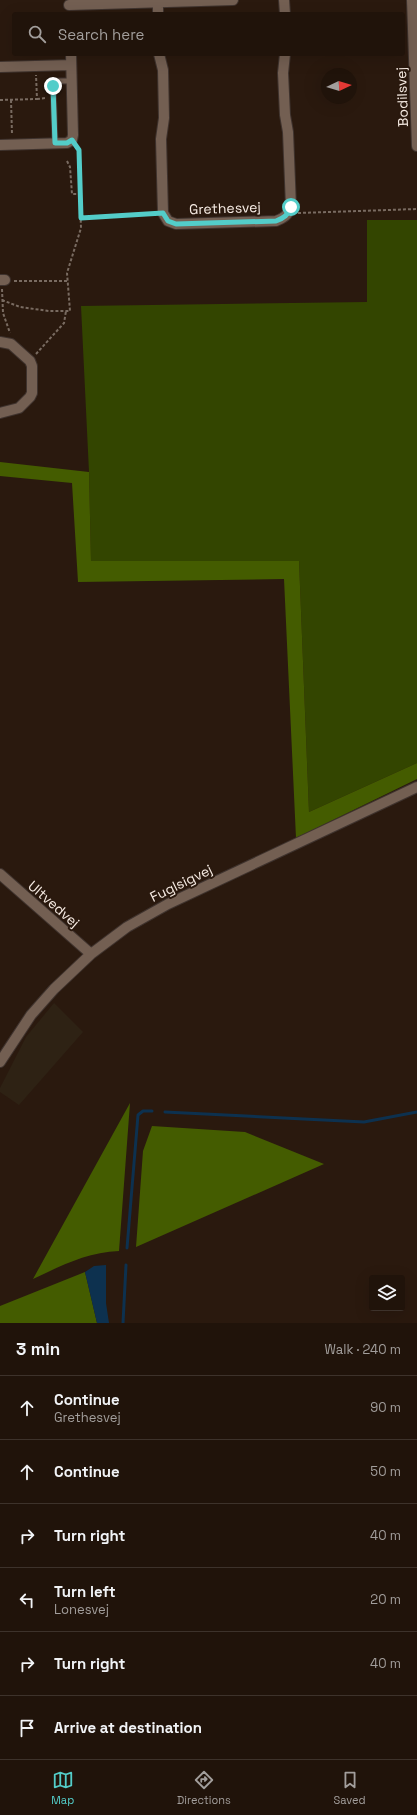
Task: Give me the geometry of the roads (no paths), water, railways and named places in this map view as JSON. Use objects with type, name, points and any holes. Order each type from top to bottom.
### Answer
[{"type":"street","points":[[69,6],[233,0]]},
{"type":"street","points":[[284,0],[285,12]]},
{"type":"street","name":"Bodilsvej","points":[[412,0],[417,146]]},
{"type":"street","points":[[158,2],[158,12]]},
{"type":"street","points":[[0,145],[67,143],[72,140],[71,56]]},
{"type":"street","name":"Grethesvej","points":[[159,56],[162,70],[164,118],[161,139],[163,213],[168,221],[176,224],[276,221],[283,219],[289,213],[291,207],[288,132],[285,115],[283,73],[285,56]]},
{"type":"street","points":[[0,67],[71,64]]},
{"type":"street","points":[[0,413],[19,408],[32,395],[32,366],[30,361],[4,342]]},
{"type":"street","name":"Fuglsigvej","points":[[0,1062],[32,1014],[54,989],[91,954],[127,927],[168,904],[417,787]]},
{"type":"street","name":"Ultvedvej","points":[[0,874],[91,954]]},
{"type":"lane","points":[[55,143],[53,84],[58,81],[72,81]]},
{"type":"water","points":[[106,1265],[106,1303],[109,1323],[97,1323],[85,1272],[94,1266]]},
{"type":"waterway","points":[[127,1248],[138,1115],[143,1111],[152,1111]]},
{"type":"waterway","points":[[165,1112],[364,1122],[417,1112]]},
{"type":"waterway","points":[[123,1323],[126,1265]]}]
